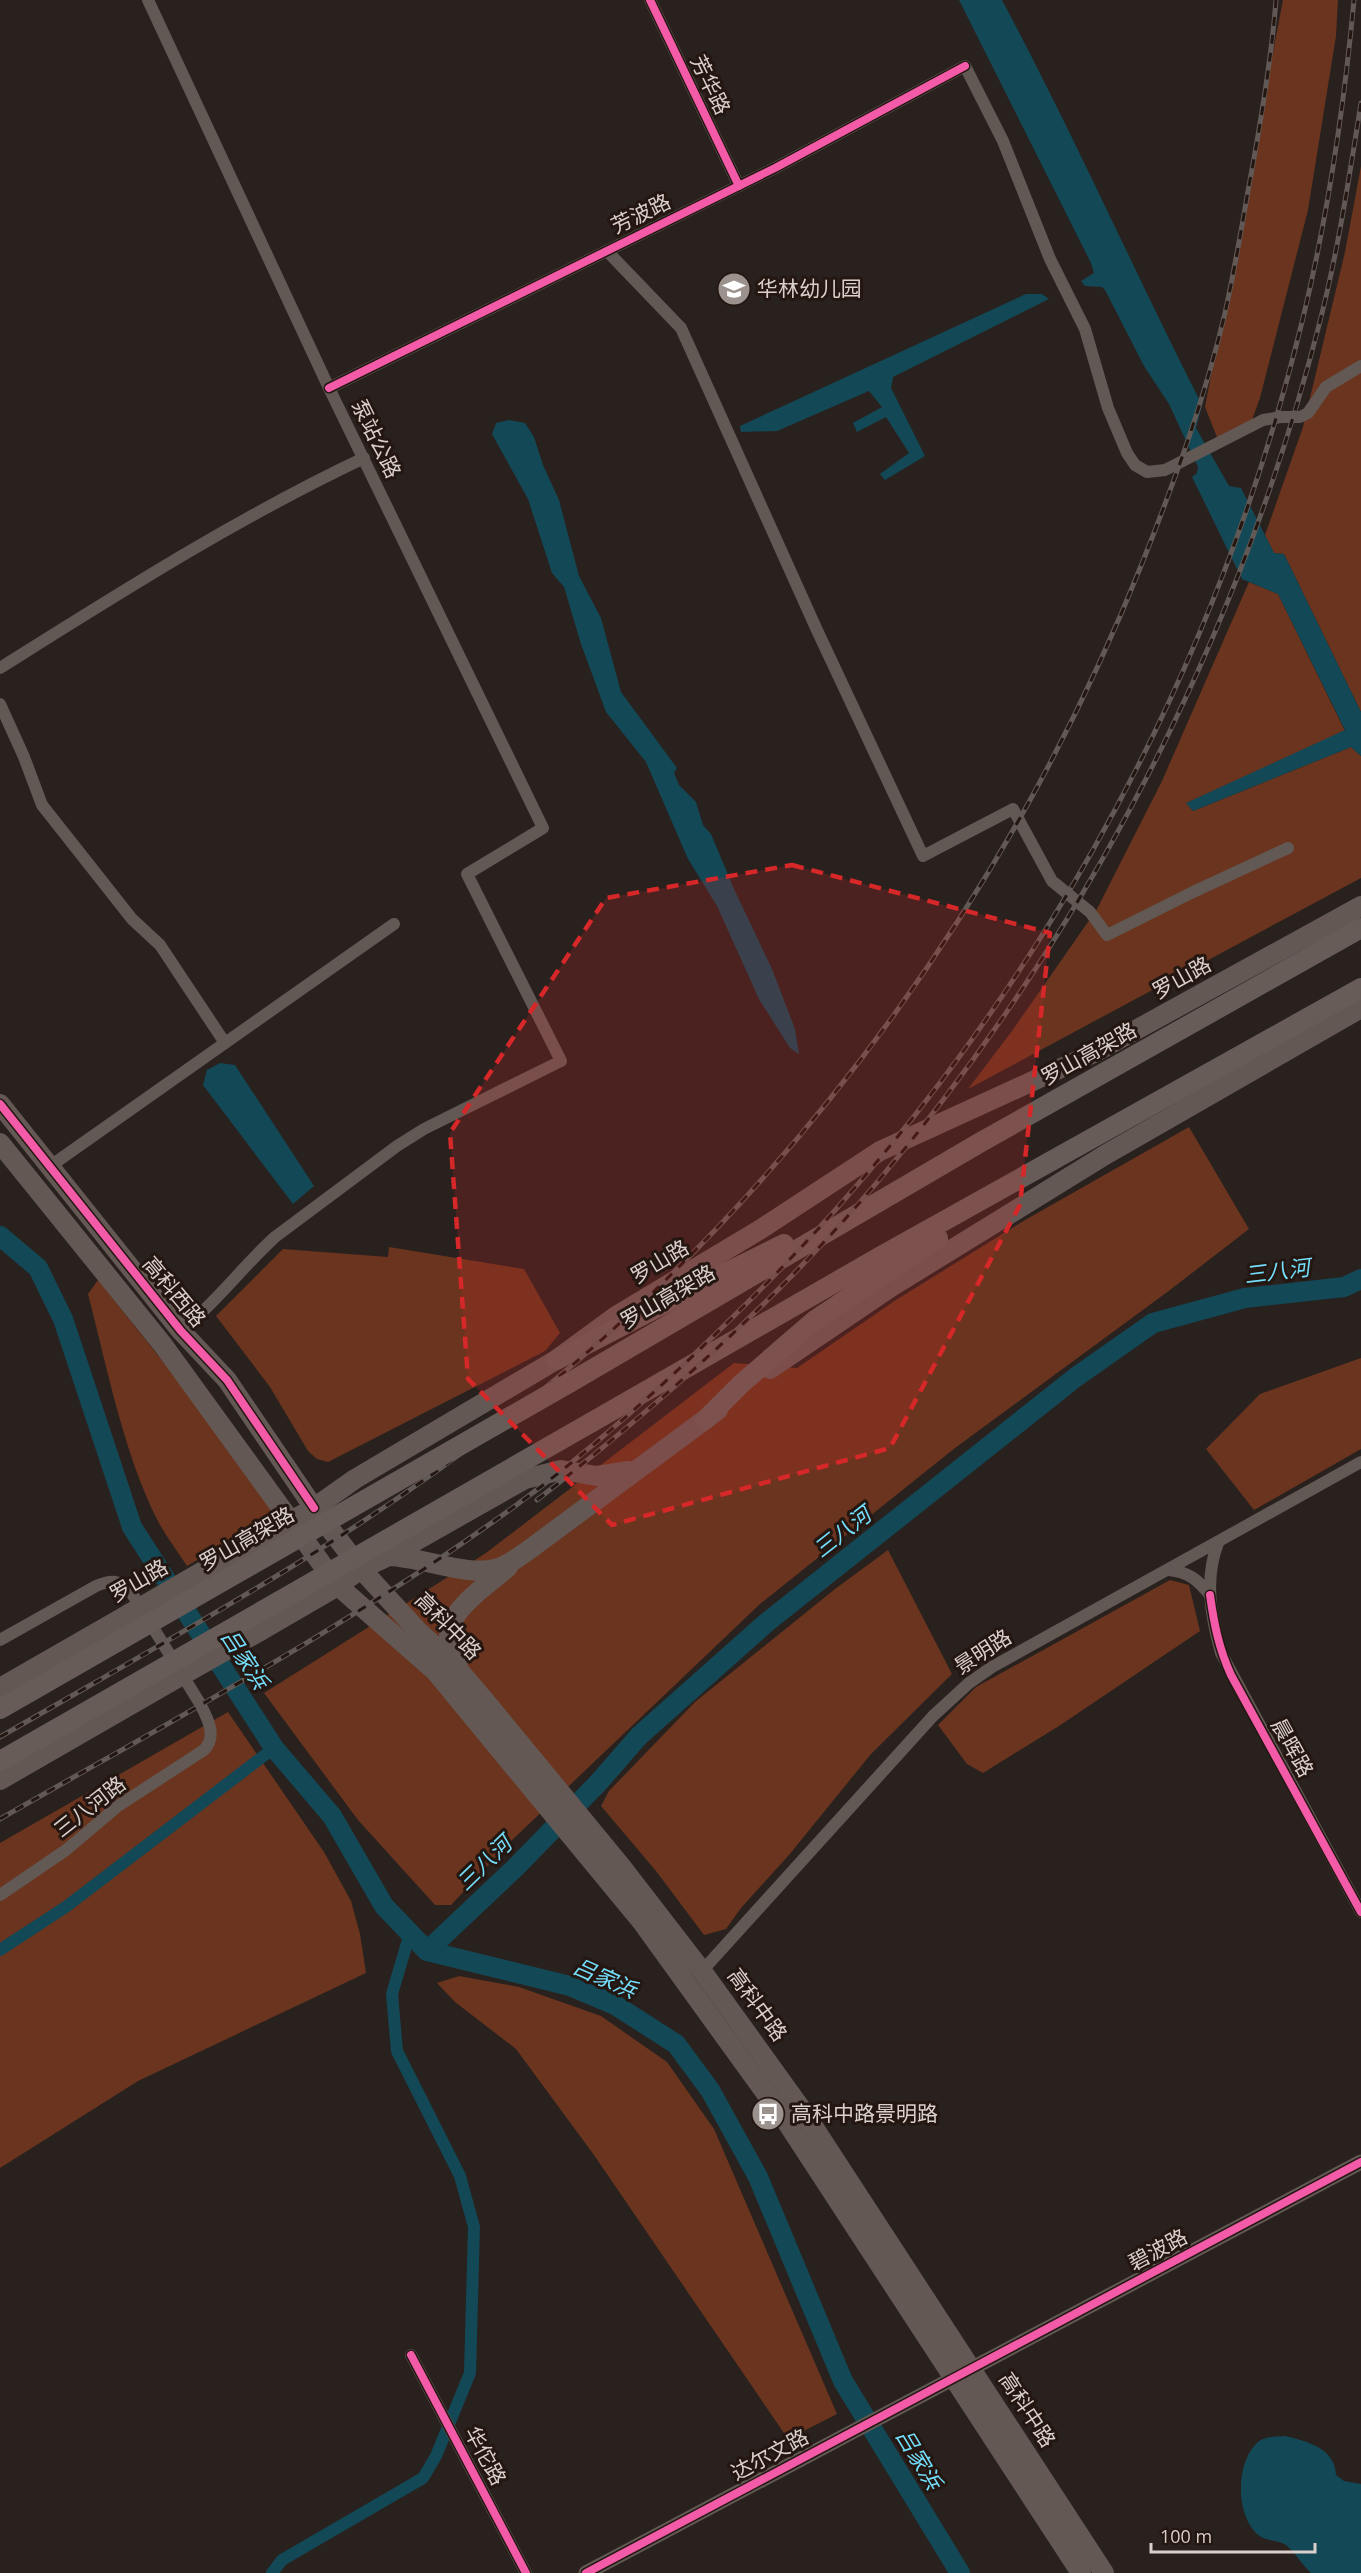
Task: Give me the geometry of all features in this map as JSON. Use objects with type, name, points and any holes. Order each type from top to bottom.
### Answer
[{"type":"highway","name":"罗山高架路","points":[[0,1709],[569,1383],[981,1142],[1361,928]]},
{"type":"highway","points":[[0,1761],[883,1255],[1361,988]]},
{"type":"highway","points":[[556,1360],[981,1142]]},
{"type":"highway","points":[[705,1420],[757,1368],[815,1320],[951,1229],[1004,1189]]},
{"type":"main road","name":"罗山路","points":[[0,1688],[314,1508],[355,1479],[556,1360],[616,1316],[761,1229],[880,1151],[1094,1053],[1361,906]]},
{"type":"main road","points":[[460,1672],[449,1634],[450,1622],[457,1612],[526,1552],[783,1360],[891,1287],[1169,1117],[1361,1008]]},
{"type":"main road","name":"高科西路","points":[[0,1104],[181,1330],[227,1380],[314,1508]]},
{"type":"main road","name":"高科西路","points":[[0,1143],[163,1345],[290,1520]]},
{"type":"main road","points":[[0,1780],[260,1631],[361,1569],[389,1556],[537,1474],[561,1470],[597,1476],[617,1474],[638,1468]]},
{"type":"main road","name":"高科中路","points":[[314,1508],[361,1569],[460,1672],[556,1802]]},
{"type":"main road","name":"高科中路","points":[[290,1520],[337,1585],[435,1671],[556,1802],[702,1971],[805,2114],[966,2377],[1081,2573]]},
{"type":"main road","points":[[389,1556],[416,1558],[467,1570],[488,1570],[501,1567],[526,1552]]},
{"type":"main road","name":"高科中路","points":[[579,1829],[642,1922],[755,2075],[1104,2573]]},
{"type":"street","name":"泵站公路","points":[[148,0],[329,388],[543,828],[466,874],[561,1061],[424,1129],[398,1146],[275,1237],[257,1253],[203,1314],[181,1330]]},
{"type":"street","name":"芳华路","points":[[650,0],[739,186]]},
{"type":"street","name":"芳波路","points":[[329,388],[739,186],[965,66],[1003,141],[1050,259],[1088,336],[1108,408],[1130,458],[1140,469],[1153,473],[1172,468],[1263,420],[1300,417],[1308,413],[1326,387],[1361,366]]},
{"type":"street","points":[[607,251],[681,328],[816,628],[923,856],[1013,809],[1052,881],[1090,912],[1107,935],[1288,848]]},
{"type":"street","points":[[0,668],[194,550],[318,480],[364,458]]},
{"type":"street","points":[[0,704],[24,757],[42,805],[132,919],[160,945],[225,1043]]},
{"type":"street","points":[[49,1167],[394,924]]},
{"type":"street","name":"景明路","points":[[702,1971],[951,1698],[992,1667],[1361,1462]]},
{"type":"street","name":"晨晖路","points":[[1218,1543],[1210,1569],[1210,1595],[1221,1653],[1361,1912]]},
{"type":"street","points":[[1169,1570],[1187,1573],[1194,1577],[1210,1595]]},
{"type":"street","name":"三八河路","points":[[0,1640],[96,1586],[112,1581],[120,1582],[131,1592],[200,1702],[211,1737],[209,1746],[204,1750],[118,1806],[66,1850],[0,1895]]},
{"type":"street","name":"碧波路","points":[[966,2377],[1361,2162]]},
{"type":"street","name":"碧波路","points":[[966,2377],[1361,2170]]},
{"type":"street","name":"华佗路","points":[[411,2355],[526,2573]]},
{"type":"street","name":"达尔文路","points":[[607,2573],[826,2451],[966,2377]]},
{"type":"street","name":"达尔文路","points":[[586,2573],[826,2451]]},
{"type":"highlighted area","points":[[792,865],[1050,933],[1020,1205],[890,1448],[612,1525],[468,1379],[450,1133],[606,898]]},
{"type":"shaded area","points":[[1283,0],[1338,0],[1336,36],[1308,210],[1260,398],[1252,420],[1217,437],[1205,407]]},
{"type":"shaded area","points":[[1361,166],[1361,712],[1284,554],[1274,553],[1265,535],[1303,427],[1345,252]]},
{"type":"shaded area","points":[[1249,582],[1278,594],[1345,731],[1187,803],[1193,811],[1351,747],[1361,756],[1361,878],[968,1089],[1012,1031],[1097,909],[1162,781]]},
{"type":"shaded area","points":[[1189,1127],[1249,1229],[955,1448],[760,1604],[509,1843],[451,1905],[435,1905],[358,1820],[264,1693],[486,1553],[734,1363],[797,1368],[896,1300],[1025,1220]]},
{"type":"shaded area","points":[[389,1247],[524,1269],[560,1333],[545,1351],[328,1462],[317,1459],[308,1451],[270,1387],[216,1316],[283,1249],[388,1257]]},
{"type":"shaded area","points":[[98,1280],[281,1510],[187,1566],[159,1523],[126,1440],[88,1294]]},
{"type":"shaded area","points":[[1361,1358],[1361,1449],[1254,1510],[1206,1449],[1260,1394]]},
{"type":"shaded area","points":[[888,1550],[952,1674],[871,1754],[789,1855],[741,1908],[726,1929],[704,1935],[656,1871],[601,1806],[609,1791],[695,1702],[835,1589]]},
{"type":"shaded area","points":[[1170,1580],[1189,1585],[1200,1631],[1059,1726],[983,1773],[967,1764],[938,1725],[976,1687]]},
{"type":"shaded area","points":[[228,1712],[324,1852],[351,1901],[360,1934],[366,1973],[138,2081],[0,2168],[0,1843]]},
{"type":"shaded area","points":[[459,1976],[519,1987],[601,2016],[667,2062],[714,2129],[837,2414],[788,2439],[594,2155],[516,2049],[455,2002],[437,1983]]},
{"type":"water","points":[[959,0],[1002,0],[1054,101],[1202,405],[1196,428],[1229,486],[1241,488],[1274,553],[1284,554],[1361,712],[1361,756],[1351,747],[1193,811],[1186,803],[1345,730],[1278,594],[1242,579],[1192,477],[1197,473],[1198,467],[1169,404],[1144,366],[1105,290],[1102,287],[1085,286],[1081,281],[1094,273],[1091,263]]},
{"type":"water","points":[[1026,294],[1042,294],[1049,299],[893,377],[891,388],[925,456],[885,480],[880,474],[909,453],[886,417],[857,432],[853,423],[882,407],[869,391],[777,431],[741,432],[740,426]]},
{"type":"water","points":[[509,420],[525,423],[534,437],[543,465],[559,500],[579,576],[601,618],[621,692],[677,768],[674,773],[679,785],[696,802],[703,825],[711,834],[772,969],[795,1029],[799,1054],[790,1048],[759,999],[717,906],[688,859],[646,762],[606,712],[581,644],[564,587],[552,573],[528,499],[492,434],[496,423]]},
{"type":"water","points":[[220,1063],[235,1065],[314,1186],[293,1204],[203,1085],[207,1070]]},
{"type":"water","points":[[1285,2436],[1318,2447],[1331,2458],[1336,2475],[1344,2481],[1361,2484],[1361,2573],[1311,2573],[1286,2545],[1259,2536],[1249,2524],[1242,2502],[1244,2465],[1258,2442]]},
{"type":"waterway","name":"吕家浜","points":[[0,1236],[38,1268],[63,1319],[132,1527],[274,1748],[332,1816],[384,1906],[427,1951],[570,1986],[615,2005],[676,2044],[710,2090],[758,2177],[843,2381],[960,2573]]},
{"type":"waterway","name":"三八河","points":[[427,1951],[515,1868],[598,1783],[639,1736],[766,1623],[1076,1377],[1153,1323],[1245,1298],[1344,1287],[1361,1279]]},
{"type":"waterway","name":"三八河","points":[[0,1950],[67,1906],[274,1748]]},
{"type":"waterway","points":[[272,2573],[282,2560],[423,2478],[436,2456],[470,2373],[474,2227],[460,2176],[397,2051],[392,1994],[410,1933]]},
{"type":"railway","points":[[0,1737],[210,1616],[348,1531],[480,1439],[544,1389],[641,1304],[732,1212],[817,1115],[896,1012],[968,905],[1033,794],[1092,679],[1143,561],[1166,500],[1199,407],[1225,313],[1261,119],[1276,0]]},
{"type":"railway","points":[[0,1819],[260,1671],[387,1593],[450,1552],[573,1462],[632,1412],[745,1305],[844,1200],[935,1089],[1018,972],[1093,850],[1159,724],[1216,592],[1264,457],[1303,318],[1334,160],[1354,0]]},
{"type":"railway","points":[[537,1500],[583,1464],[716,1349],[759,1309],[840,1224],[879,1180],[954,1085],[1024,986],[1088,884],[1147,778],[1199,669],[1245,557],[1285,442],[1326,298],[1361,103]]},
{"type":"cycle path","points":[[650,0],[739,186]]},
{"type":"cycle path","points":[[329,388],[775,168],[965,66]]},
{"type":"cycle path","points":[[0,1104],[181,1331],[227,1380],[314,1508]]},
{"type":"cycle path","points":[[1210,1595],[1223,1656],[1231,1675],[1361,1912]]},
{"type":"cycle path","points":[[586,2573],[1361,2162]]},
{"type":"cycle path","points":[[411,2355],[526,2573]]},
{"type":"place","name":"华林幼儿园","points":[[734,289]]},
{"type":"place","name":"高科中路景明路","points":[[768,2114]]}]
